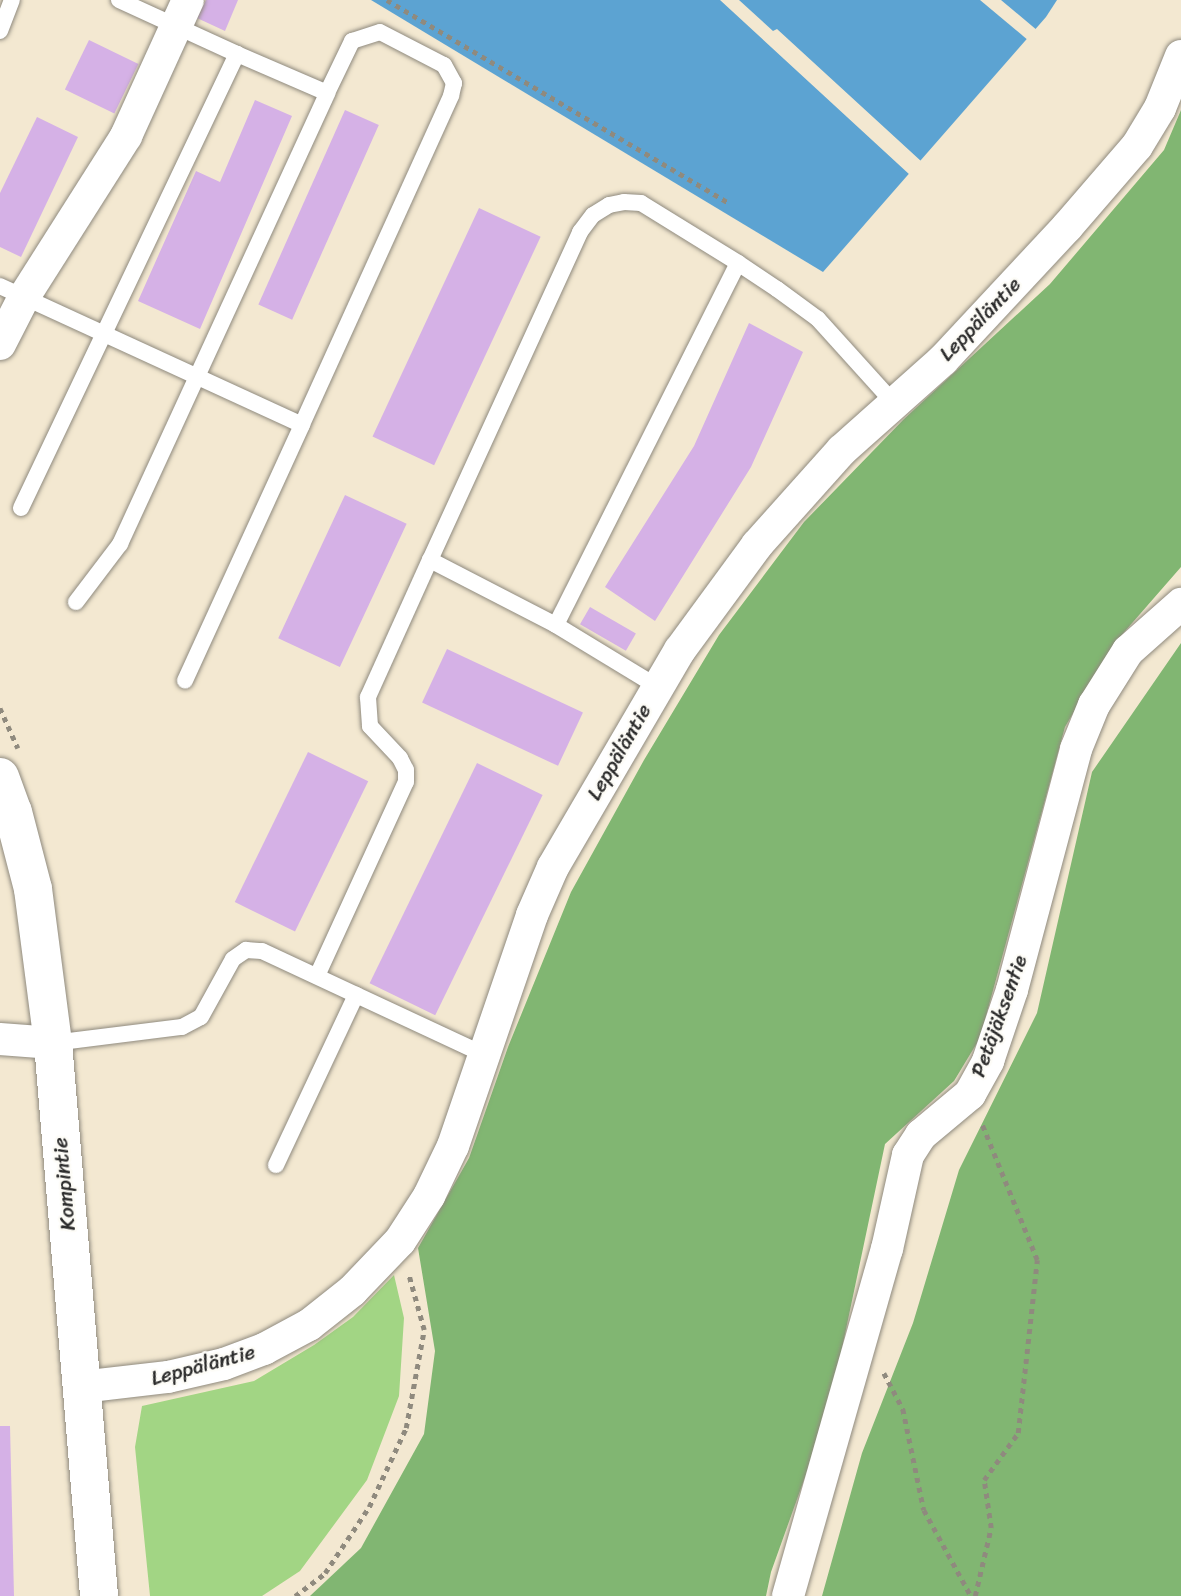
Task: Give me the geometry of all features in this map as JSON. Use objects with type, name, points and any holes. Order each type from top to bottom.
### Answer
[{"type":"street","points":[[0,344],[12,292],[127,136],[181,13]]},
{"type":"street","name":"Leppäläntie","points":[[81,1387],[168,1377],[224,1364],[264,1349],[320,1317],[352,1291],[400,1241],[429,1196],[453,1146],[532,915],[553,867],[680,650],[757,545],[842,450],[952,349],[1068,227],[1137,146],[1160,107],[1181,56]]},
{"type":"street","name":"Petäjäksentie","points":[[788,1596],[887,1249],[908,1155],[921,1135],[970,1094],[988,1060],[1012,990],[1076,749],[1094,705],[1128,651],[1181,604]]},
{"type":"street","name":"Kompintie","points":[[0,776],[13,813],[33,889],[52,1043],[99,1596]]},
{"type":"street","points":[[0,1039],[52,1043]]},
{"type":"lane","points":[[0,31],[12,0]]},
{"type":"lane","points":[[119,0],[181,13],[237,54],[327,93]]},
{"type":"lane","points":[[76,602],[120,544],[352,41],[380,32],[444,65],[454,83],[451,96],[185,681]]},
{"type":"lane","points":[[21,508],[237,54]]},
{"type":"lane","points":[[317,976],[406,782],[406,770],[400,758],[370,726],[368,697],[580,232],[593,215],[616,204],[641,204],[738,263],[818,319],[894,403]]},
{"type":"lane","points":[[555,625],[738,263]]},
{"type":"lane","points":[[12,292],[302,425]]},
{"type":"lane","points":[[430,560],[555,625],[658,687]]},
{"type":"lane","points":[[52,1043],[182,1027],[201,1017],[233,959],[246,950],[262,951],[485,1055]]},
{"type":"lane","points":[[276,1165],[356,995]]},
{"type":"path","points":[[387,0],[730,204]]},
{"type":"path","points":[[970,1094],[1037,1261],[1021,1384],[1018,1433],[985,1480],[991,1528],[973,1596]]},
{"type":"path","points":[[296,1596],[325,1573],[369,1507],[405,1428],[424,1330],[400,1241]]},
{"type":"path","points":[[863,1336],[903,1409],[924,1510],[973,1596]]},
{"type":"green space","points":[[1181,110],[1181,567],[1113,645],[1065,727],[980,1038],[954,1081],[885,1144],[829,1410],[771,1572],[766,1596],[310,1596],[361,1548],[424,1434],[435,1351],[418,1248],[469,1158],[508,1047],[571,892],[644,760],[719,635],[804,522],[904,419],[1050,284],[1164,150]]},
{"type":"green space","points":[[1181,643],[1181,1596],[822,1596],[862,1453],[913,1323],[959,1170],[1037,1013],[1092,772]]},
{"type":"green space","points":[[394,1275],[404,1318],[399,1396],[367,1480],[300,1571],[262,1596],[150,1596],[135,1447],[142,1406],[254,1381],[314,1345],[353,1317]]},
{"type":"water","points":[[371,0],[1057,0],[1046,17],[823,272]]},
{"type":"pier","points":[[720,0],[739,0],[773,31],[777,29],[922,162],[910,175]]},
{"type":"pier","points":[[980,0],[1001,0],[1038,31],[1029,41]]},
{"type":"building","points":[[206,0],[238,0],[225,31],[197,18]]},
{"type":"building","points":[[89,40],[138,64],[114,114],[65,89]]},
{"type":"building","points":[[255,100],[292,116],[200,329],[138,301],[196,171],[220,182]]},
{"type":"building","points":[[345,110],[379,125],[292,320],[258,305]]},
{"type":"building","points":[[37,117],[78,137],[21,257],[0,247],[0,193]]},
{"type":"building","points":[[479,208],[541,237],[434,465],[373,436]]},
{"type":"building","points":[[749,323],[803,352],[751,467],[655,621],[605,587],[694,446]]},
{"type":"building","points":[[345,495],[407,524],[340,667],[278,638]]},
{"type":"building","points":[[590,607],[636,634],[626,651],[580,624]]},
{"type":"building","points":[[447,649],[583,712],[558,766],[422,702]]},
{"type":"building","points":[[308,752],[368,781],[295,931],[235,902]]},
{"type":"building","points":[[477,763],[543,795],[435,1015],[370,983]]},
{"type":"building","points":[[0,1426],[10,1426],[14,1596],[0,1596]]}]
